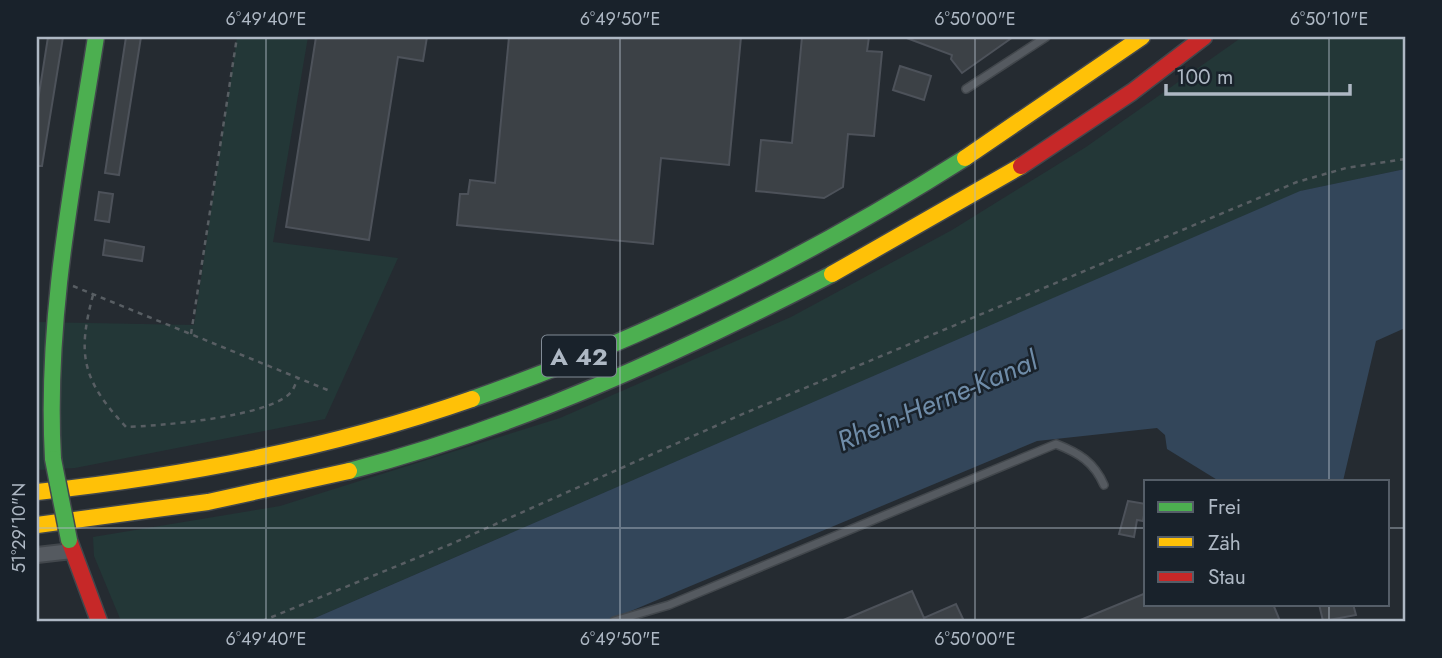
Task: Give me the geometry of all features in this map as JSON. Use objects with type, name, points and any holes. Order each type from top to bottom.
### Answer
[{"type":"main road","points":[[96,37],[59,279],[50,387],[52,451],[71,545],[99,621]]},
{"type":"main road","name":"A 42","points":[[37,492],[181,474],[307,447],[430,413],[537,375],[675,314],[813,247],[1000,138],[1142,37]]},
{"type":"main road","name":"A 42","points":[[37,525],[183,507],[312,481],[439,444],[549,405],[667,355],[755,313],[838,271],[951,208],[1062,141],[1170,65],[1204,37]]},
{"type":"street","points":[[37,317],[54,320]]},
{"type":"street","points":[[37,555],[71,545]]},
{"type":"lane","points":[[967,89],[1046,37]]},
{"type":"lane","points":[[614,621],[669,606],[1056,444],[1079,453],[1097,469],[1104,485]]},
{"type":"path","points":[[191,335],[237,37]]},
{"type":"path","points":[[262,621],[452,544],[738,416],[1297,182],[1346,168],[1405,159]]},
{"type":"path","points":[[59,279],[330,391]]},
{"type":"path","points":[[93,295],[83,332],[83,355],[100,394],[126,427],[194,421],[263,407],[291,393],[298,377]]},
{"type":"green space","points":[[237,37],[308,37],[273,242],[398,258],[325,419],[75,468],[37,470],[37,322],[194,325]]},
{"type":"green space","points":[[1242,37],[1405,37],[1405,169],[1301,191],[308,621],[121,621],[94,556],[93,537],[280,506],[560,418],[791,317],[952,230],[1086,147]]},
{"type":"water","name":"Rhein-Herne-Kanal","points":[[1405,169],[1405,328],[1376,341],[1343,480],[1217,480],[1167,449],[1165,435],[1157,428],[1037,441],[607,621],[308,621],[1300,191]]},
{"type":"building","points":[[48,37],[63,37],[42,166],[37,166],[37,107]]},
{"type":"building","points":[[126,37],[141,37],[119,175],[105,173]]},
{"type":"building","points":[[316,37],[427,37],[423,61],[398,57],[369,240],[286,227]]},
{"type":"building","points":[[509,37],[741,37],[729,165],[661,158],[653,244],[457,225],[460,194],[468,194],[470,180],[495,183]]},
{"type":"building","points":[[802,37],[869,37],[867,51],[882,52],[874,136],[848,134],[843,187],[824,198],[756,191],[761,140],[792,143]]},
{"type":"building","points":[[904,37],[1013,37],[962,73],[951,59],[952,55]]},
{"type":"building","points":[[900,66],[931,76],[924,100],[893,90]]},
{"type":"building","points":[[99,192],[113,194],[109,222],[95,220]]},
{"type":"building","points":[[105,240],[144,247],[142,261],[103,255]]},
{"type":"building","points":[[1128,501],[1144,504],[1143,521],[1137,520],[1134,537],[1119,534]]},
{"type":"building","points":[[912,591],[924,618],[956,604],[964,621],[841,621]]},
{"type":"building","points":[[1144,594],[1144,606],[1274,606],[1280,621],[1078,621]]},
{"type":"building","points":[[1319,606],[1354,606],[1356,615],[1323,621]]},
{"type":"traffic: fast","points":[[53,459],[53,353],[57,300],[96,37]]},
{"type":"traffic: fast","points":[[472,399],[600,350],[725,292],[847,228],[965,158]]},
{"type":"traffic: fast","points":[[349,471],[474,433],[596,386],[656,360],[832,274]]},
{"type":"traffic: fast","points":[[53,459],[69,540]]},
{"type":"traffic: slow","points":[[965,158],[1142,37]]},
{"type":"traffic: slow","points":[[832,274],[1021,166]]},
{"type":"traffic: slow","points":[[37,492],[148,478],[258,458],[366,432],[472,399]]},
{"type":"traffic: slow","points":[[37,525],[208,502],[349,471]]},
{"type":"traffic: jam","points":[[1021,166],[1132,92],[1204,37]]},
{"type":"traffic: jam","points":[[69,540],[99,621]]}]
